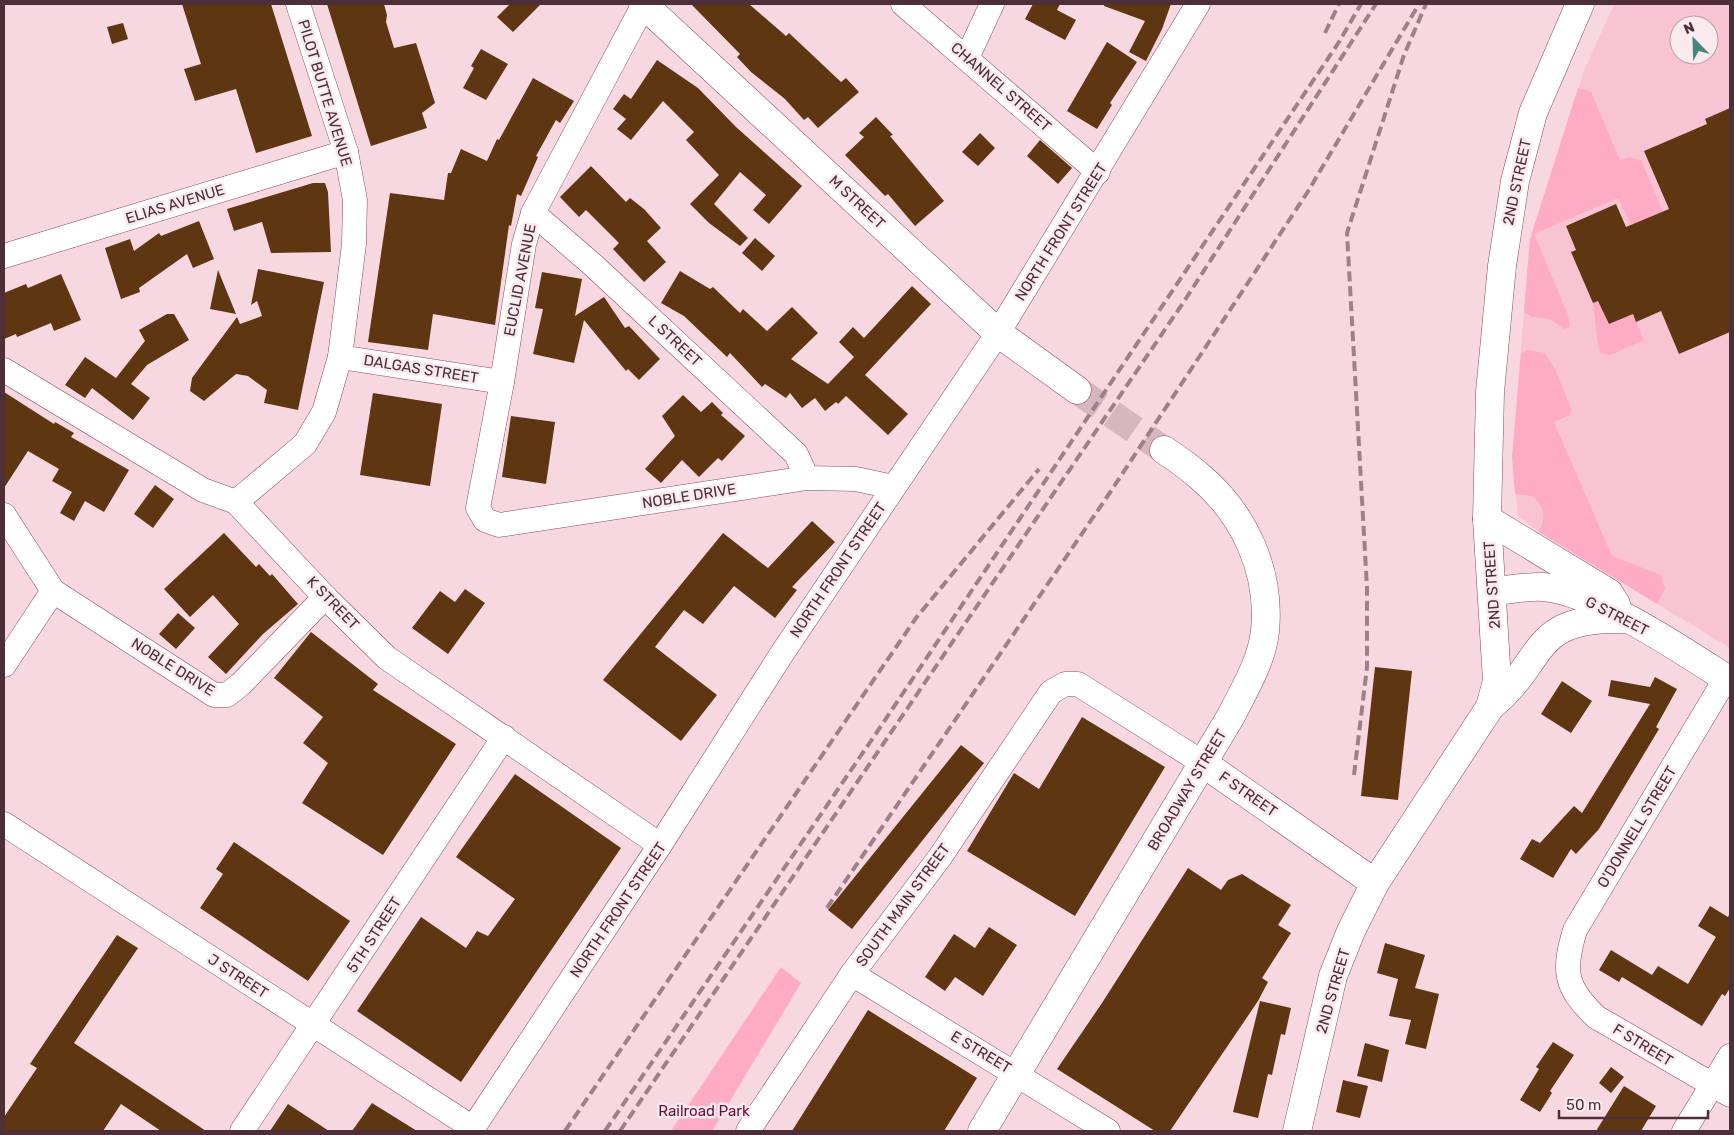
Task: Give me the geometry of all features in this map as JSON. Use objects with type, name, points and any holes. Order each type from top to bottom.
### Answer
[{"type":"street","name":"PILOT BUTTE AVENUE","points":[[236,502],[305,444],[324,412],[340,357],[354,244],[355,200],[346,152],[298,4]]},
{"type":"street","name":"EUCLID AVENUE","points":[[485,520],[478,508],[502,382],[524,244],[533,213],[644,4]]},
{"type":"street","name":"M STREET","points":[[644,4],[998,333],[1077,390]]},
{"type":"street","name":"CHANNEL STREET","points":[[903,4],[968,58],[1098,172]]},
{"type":"street","points":[[968,58],[992,4]]},
{"type":"street","name":"NORTH FRONT STREET","points":[[472,1130],[660,845],[783,652],[998,333],[1098,172],[1198,4]]},
{"type":"street","name":"2ND STREET","points":[[1297,1131],[1334,976],[1351,931],[1375,882],[1490,707],[1496,681],[1493,591],[1487,519],[1490,392],[1502,266],[1515,181],[1533,113],[1580,4]]},
{"type":"street","name":"ELIAS AVENUE","points":[[4,256],[346,152]]},
{"type":"street","name":"L STREET","points":[[533,213],[600,272],[796,454],[807,478]]},
{"type":"street","name":"DALGAS STREET","points":[[340,357],[502,382]]},
{"type":"street","name":"K STREET","points":[[4,370],[203,490],[236,502],[325,597],[387,658],[660,845]]},
{"type":"street","name":"BROADWAY STREET","points":[[982,1131],[1231,716],[1255,666],[1265,632],[1264,588],[1255,552],[1242,526],[1224,500],[1198,475],[1164,450]]},
{"type":"street","name":"NOBLE DRIVE","points":[[485,520],[499,525],[807,478],[856,479],[893,488]]},
{"type":"street","points":[[4,515],[54,590],[4,664]]},
{"type":"street","points":[[1487,519],[1609,593],[1627,619]]},
{"type":"street","name":"G STREET","points":[[1493,591],[1542,587],[1574,594],[1627,619],[1728,680]]},
{"type":"street","name":"NOBLE DRIVE","points":[[54,590],[214,695],[227,695],[241,684],[325,597]]},
{"type":"street","points":[[1490,707],[1509,692],[1545,641],[1560,629],[1594,619],[1627,619]]},
{"type":"street","name":"O'DONNELL STREET","points":[[1569,982],[1567,956],[1575,930],[1728,680]]},
{"type":"street","name":"F STREET","points":[[1065,684],[1078,684],[1203,763],[1375,882]]},
{"type":"street","name":"SOUTH MAIN STREET","points":[[748,1131],[852,974],[940,857],[1051,692],[1065,684]]},
{"type":"street","name":"5TH STREET","points":[[242,1131],[314,1026],[504,738]]},
{"type":"street","name":"J STREET","points":[[4,824],[472,1130]]},
{"type":"street","name":"E STREET","points":[[852,974],[1108,1131]]},
{"type":"street","name":"F STREET","points":[[1569,982],[1580,1002],[1596,1016],[1721,1090]]},
{"type":"street","points":[[1684,1131],[1721,1090],[1730,1056]]},
{"type":"shaded area","points":[[1614,4],[1730,4],[1730,648],[1539,532],[1518,516],[1512,457],[1530,239],[1584,71]]},
{"type":"green space","points":[[1578,88],[1591,92],[1620,160],[1629,157],[1641,160],[1663,212],[1631,225],[1618,198],[1534,234],[1568,315],[1570,327],[1564,329],[1550,319],[1532,317],[1524,312],[1530,239]]},
{"type":"green space","points":[[1598,301],[1609,324],[1633,314],[1644,340],[1610,355],[1601,353],[1598,345],[1593,303]]},
{"type":"green space","points":[[1528,350],[1545,353],[1556,371],[1571,409],[1570,415],[1554,422],[1612,556],[1661,575],[1665,589],[1657,604],[1539,532],[1543,521],[1543,512],[1540,504],[1532,496],[1515,494],[1512,457],[1521,354]]},
{"type":"green space","name":"Railroad Park","points":[[781,967],[801,983],[712,1131],[671,1131]]},
{"type":"building","points":[[182,4],[271,4],[312,136],[256,153],[236,89],[195,101],[184,69],[201,64]]},
{"type":"building","points":[[327,4],[384,4],[387,15],[386,22],[394,48],[416,43],[435,103],[422,113],[427,128],[371,146]]},
{"type":"building","points":[[510,4],[541,4],[513,32],[497,17]]},
{"type":"building","points":[[691,4],[749,4],[786,36],[789,33],[841,82],[846,78],[859,92],[818,128],[808,117],[804,120],[785,99],[751,72],[737,57],[740,54]]},
{"type":"building","points":[[1033,4],[1060,4],[1057,10],[1076,20],[1065,40],[1025,19]]},
{"type":"building","points":[[1104,4],[1171,4],[1162,29],[1146,61],[1129,52],[1145,21],[1104,6]]},
{"type":"building","points":[[123,23],[128,39],[112,44],[107,27]]},
{"type":"building","points":[[1107,42],[1137,62],[1110,103],[1112,105],[1097,129],[1067,111]]},
{"type":"building","points":[[481,49],[508,64],[486,100],[463,88],[474,68],[471,66]]},
{"type":"building","points":[[657,60],[698,88],[736,127],[802,186],[769,224],[753,210],[766,195],[740,172],[714,204],[748,238],[740,246],[709,223],[690,204],[719,175],[686,140],[694,132],[663,101],[631,140],[617,129],[626,119],[613,109],[624,94],[631,99]]},
{"type":"building","points":[[533,78],[574,101],[560,123],[556,120],[536,156],[538,157],[521,196],[517,194],[511,226],[509,225],[495,325],[433,314],[428,350],[368,342],[390,193],[444,200],[448,173],[451,173],[461,149],[487,161],[497,139],[499,140]]},
{"type":"building","points":[[1730,108],[1730,332],[1679,354],[1661,311],[1636,322],[1633,314],[1609,324],[1598,301],[1593,303],[1571,252],[1576,250],[1566,226],[1616,204],[1626,227],[1669,209],[1644,151],[1707,124],[1705,119]]},
{"type":"building","points":[[876,117],[893,135],[890,136],[944,201],[915,226],[888,194],[885,196],[845,155],[864,137],[859,133]]},
{"type":"building","points":[[980,133],[995,148],[978,166],[962,152]]},
{"type":"building","points":[[1040,140],[1072,168],[1058,184],[1027,156]]},
{"type":"building","points":[[591,166],[626,202],[630,198],[644,209],[661,228],[647,241],[666,262],[644,282],[613,249],[619,243],[586,210],[579,217],[560,197]]},
{"type":"building","points":[[313,183],[325,183],[328,192],[331,252],[271,253],[262,222],[234,231],[227,209]]},
{"type":"building","points":[[199,221],[214,259],[193,268],[187,254],[139,288],[140,292],[121,299],[105,248],[130,239],[134,251],[159,233],[161,236]]},
{"type":"building","points":[[755,238],[775,256],[762,271],[742,253]]},
{"type":"building","points":[[258,269],[324,282],[298,410],[264,403],[267,390],[248,376],[236,374],[204,401],[190,391],[192,378],[237,317],[240,324],[262,316],[257,301],[251,305]]},
{"type":"building","points":[[218,270],[236,314],[210,309]]},
{"type":"building","points":[[680,271],[710,289],[713,287],[740,313],[743,309],[767,331],[792,307],[818,333],[791,359],[828,384],[854,357],[839,342],[853,327],[864,338],[912,286],[931,304],[865,375],[908,414],[888,435],[846,396],[838,404],[836,402],[825,411],[815,398],[802,408],[790,393],[786,398],[765,384],[762,387],[730,353],[727,357],[684,316],[661,303]]},
{"type":"building","points":[[542,272],[582,279],[575,316],[604,297],[625,328],[629,326],[660,359],[639,380],[628,369],[626,371],[584,320],[574,363],[533,354],[543,309],[535,308]]},
{"type":"building","points":[[61,274],[81,320],[54,331],[51,323],[17,337],[16,334],[4,339],[4,293],[26,284],[28,288]]},
{"type":"building","points":[[167,314],[174,314],[189,340],[147,365],[131,384],[150,398],[133,420],[92,388],[85,398],[65,385],[85,357],[116,378],[145,341],[139,330]]},
{"type":"building","points":[[4,392],[54,424],[55,422],[74,433],[71,437],[129,470],[104,512],[85,501],[74,521],[60,513],[72,492],[52,481],[59,469],[28,451],[4,488]]},
{"type":"building","points":[[373,393],[442,404],[430,486],[360,475]]},
{"type":"building","points":[[683,395],[701,412],[712,402],[723,413],[721,415],[745,436],[722,461],[718,458],[699,477],[682,460],[661,483],[645,469],[675,436],[662,416]]},
{"type":"building","points":[[511,416],[555,422],[546,484],[502,477]]},
{"type":"building","points":[[155,485],[174,499],[153,528],[134,514]]},
{"type":"building","points":[[812,521],[835,542],[792,587],[797,590],[775,618],[734,586],[703,624],[684,610],[655,647],[717,695],[681,741],[603,680],[723,533],[768,568]]},
{"type":"building","points":[[224,533],[256,567],[259,564],[270,576],[272,574],[298,604],[263,634],[226,674],[208,657],[239,624],[213,595],[190,617],[164,589]]},
{"type":"building","points":[[465,589],[485,603],[448,654],[412,628],[440,591],[455,602]]},
{"type":"building","points":[[178,613],[195,628],[176,649],[159,634]]},
{"type":"building","points":[[311,632],[378,684],[373,690],[456,744],[383,855],[302,803],[328,763],[303,743],[323,717],[274,678]]},
{"type":"building","points":[[1375,667],[1412,671],[1398,800],[1361,796]]},
{"type":"building","points":[[1655,677],[1677,689],[1656,727],[1659,729],[1599,829],[1576,854],[1571,849],[1553,878],[1520,859],[1532,839],[1540,843],[1574,806],[1582,813],[1650,704],[1608,696],[1611,680],[1650,687]]},
{"type":"building","points":[[1562,681],[1592,701],[1571,733],[1541,714]]},
{"type":"building","points":[[1082,717],[1165,767],[1075,916],[967,851],[1014,773],[1039,789]]},
{"type":"building","points":[[961,745],[984,763],[852,929],[828,910]]},
{"type":"building","points":[[515,774],[621,848],[461,1082],[357,1011],[421,917],[466,948],[477,931],[488,936],[515,899],[456,857]]},
{"type":"building","points":[[234,842],[350,921],[308,981],[200,908],[223,874],[216,869]]},
{"type":"building","points":[[1188,868],[1221,890],[1228,880],[1242,874],[1291,905],[1278,925],[1291,933],[1262,978],[1268,982],[1258,1001],[1170,1131],[1155,1131],[1057,1069],[1102,1003]]},
{"type":"building","points":[[1710,906],[1728,917],[1730,913],[1730,988],[1725,996],[1722,994],[1702,1026],[1622,977],[1619,982],[1599,970],[1611,950],[1652,975],[1658,966],[1688,984],[1716,937],[1698,926]]},
{"type":"building","points":[[989,927],[1017,945],[983,996],[955,977],[945,991],[925,977],[954,934],[975,948]]},
{"type":"building","points":[[117,935],[138,948],[74,1043],[206,1131],[161,1131],[121,1104],[103,1131],[4,1131],[4,1117],[37,1068],[30,1064]]},
{"type":"building","points":[[1385,943],[1425,955],[1415,988],[1439,994],[1426,1049],[1405,1044],[1411,1020],[1389,1016],[1398,979],[1377,973]]},
{"type":"building","points":[[1260,1001],[1291,1008],[1285,1035],[1281,1034],[1272,1075],[1268,1074],[1258,1118],[1233,1112]]},
{"type":"building","points":[[868,1010],[977,1078],[944,1131],[792,1131]]},
{"type":"building","points":[[1553,1042],[1574,1055],[1550,1091],[1552,1093],[1540,1112],[1520,1100],[1539,1069],[1536,1067]]},
{"type":"building","points":[[1365,1043],[1389,1050],[1382,1082],[1357,1076]]},
{"type":"building","points":[[1611,1067],[1624,1077],[1611,1093],[1599,1083]]},
{"type":"building","points":[[1343,1080],[1368,1086],[1360,1118],[1336,1112]]},
{"type":"building","points":[[1624,1086],[1656,1106],[1641,1131],[1596,1131]]},
{"type":"building","points":[[372,1103],[417,1131],[352,1131]]},
{"type":"building","points":[[288,1104],[329,1131],[270,1131]]},
{"type":"tunnel","points":[[1077,390],[1164,450]]},
{"type":"railway","points":[[1325,33],[1339,4]]},
{"type":"railway","points":[[605,1131],[877,732],[1339,42],[1361,4]]},
{"type":"railway","points":[[620,1131],[1183,303],[1376,4]]},
{"type":"railway","points":[[827,908],[1109,494],[1307,193],[1419,4]]},
{"type":"railway","points":[[1354,775],[1367,667],[1367,588],[1347,233],[1404,55],[1426,4]]},
{"type":"railway","points":[[565,1131],[916,618],[1039,469]]}]
